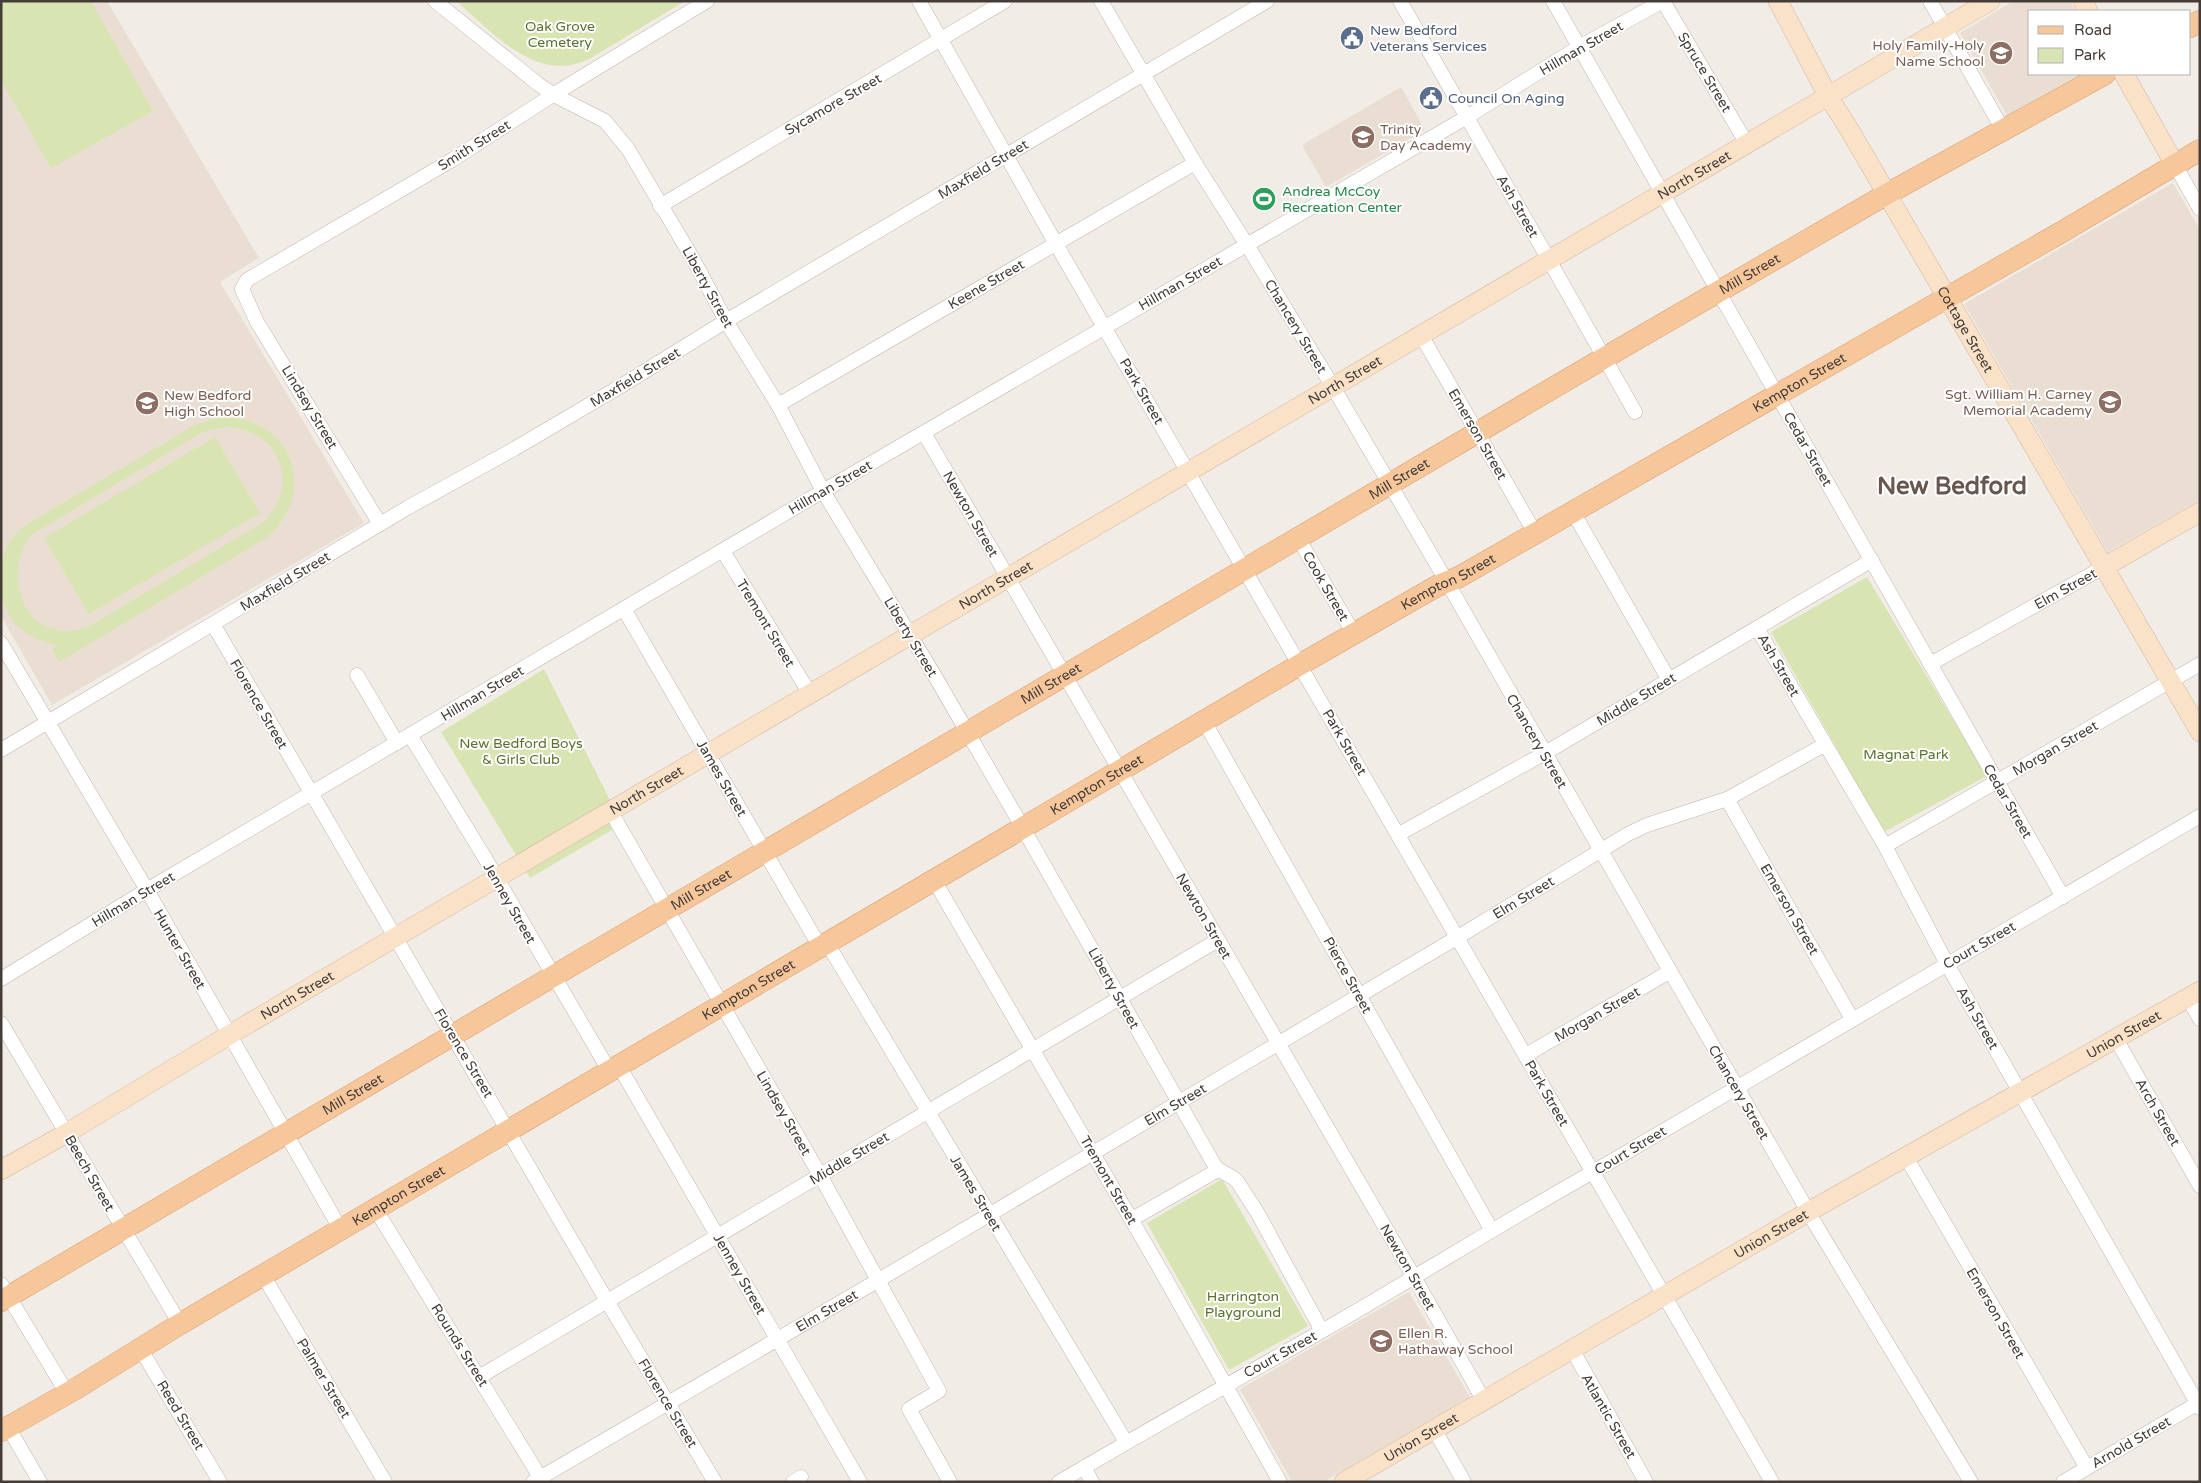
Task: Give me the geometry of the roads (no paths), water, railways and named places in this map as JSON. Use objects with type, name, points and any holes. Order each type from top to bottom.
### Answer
[{"type":"main road","name":"Mill Street","points":[[4,1294],[124,1230],[1604,358],[1887,194],[2103,75]]},
{"type":"main road","name":"Kempton Street","points":[[5,1429],[1301,664],[1573,512],[2200,150]]},
{"type":"street","name":"Liberty Street","points":[[435,1],[508,61],[554,95],[598,117],[611,126],[628,149],[693,259],[726,321],[778,405],[823,492],[911,635],[1023,828],[1178,1102],[1218,1170],[1237,1181],[1261,1220],[1322,1331]]},
{"type":"street","name":"Smith Street","points":[[242,289],[247,280],[452,160],[708,1]]},
{"type":"street","name":"Park Street","points":[[919,1],[1056,244],[1301,664],[1772,1482]]},
{"type":"street","name":"Sycamore Street","points":[[660,206],[1005,1]]},
{"type":"street","name":"Chancery Street","points":[[1101,1],[1195,163],[1333,387],[1808,1212],[1971,1482]]},
{"type":"street","name":"Maxfield Street","points":[[1,750],[380,524],[621,386],[726,321],[1145,75],[1247,6],[1267,1]]},
{"type":"street","name":"Ash Street","points":[[1400,1],[1550,260],[1634,412]]},
{"type":"street","name":"Cedar Street","points":[[1552,1],[1872,560],[1996,782],[2064,897]]},
{"type":"street","name":"Hillman Street","points":[[1,980],[147,890],[723,550],[1467,117],[1579,47],[1663,1]]},
{"type":"street","name":"Spruce Street","points":[[1663,1],[1747,144]]},
{"type":"street","name":"Cottage Street","points":[[1778,1],[1828,96],[2200,732]]},
{"type":"street","points":[[1930,1],[2003,130]]},
{"type":"street","name":"North Street","points":[[1,1170],[67,1133],[229,1035],[1990,1]]},
{"type":"street","points":[[2125,75],[2200,209]]},
{"type":"street","name":"Keene Street","points":[[778,405],[1195,163]]},
{"type":"street","name":"Lindsey Street","points":[[242,289],[257,322],[380,524]]},
{"type":"street","name":"Emerson Street","points":[[1421,336],[1535,533]]},
{"type":"street","name":"Newton Street","points":[[924,433],[1414,1277],[1484,1401]]},
{"type":"street","points":[[1573,512],[1669,680]]},
{"type":"street","name":"Elm Street","points":[[1930,664],[2200,512]]},
{"type":"street","name":"Cook Street","points":[[1298,538],[1354,634]]},
{"type":"street","name":"Tremont Street","points":[[723,550],[810,694]]},
{"type":"street","name":"Middle Street","points":[[1398,834],[1545,753],[1872,560]]},
{"type":"street","name":"James Street","points":[[624,609],[765,852],[928,1112],[1126,1442]]},
{"type":"street","name":"Florence Street","points":[[213,624],[395,939],[510,1131],[607,1301],[715,1482]]},
{"type":"street","name":"Ash Street","points":[[1757,628],[1885,846],[1947,964],[2199,1404]]},
{"type":"street","name":"Hunter Street","points":[[1,643],[147,890],[341,1230]]},
{"type":"street","name":"Morgan Street","points":[[1885,846],[2200,664]]},
{"type":"street","points":[[357,675],[397,743]]},
{"type":"street","name":"Pierce Street","points":[[1204,721],[1491,1229]]},
{"type":"street","name":"Jenney Street","points":[[410,735],[554,977],[615,1069],[718,1236],[860,1482]]},
{"type":"street","name":"Elm Street","points":[[539,1480],[1458,937],[1628,834],[1646,825],[1727,799],[1824,745]]},
{"type":"street","name":"Emerson Street","points":[[1727,799],[1852,1019]]},
{"type":"street","name":"Lindsey Street","points":[[611,812],[820,1176],[939,1391],[908,1409],[950,1482]]},
{"type":"street","name":"Court Street","points":[[1059,1482],[1224,1385],[1322,1331],[1491,1229],[1593,1172],[2200,816]]},
{"type":"street","name":"Tremont Street","points":[[934,880],[1132,1219],[1280,1482]]},
{"type":"street","name":"Middle Street","points":[[480,1377],[1218,940]]},
{"type":"street","name":"Morgan Street","points":[[1526,1055],[1669,972]]},
{"type":"street","points":[[2194,995],[2200,1019]]},
{"type":"street","name":"Union Street","points":[[1344,1482],[1808,1212],[2194,995]]},
{"type":"street","name":"Beech Street","points":[[1,1023],[180,1324]]},
{"type":"street","name":"Arch Street","points":[[2116,1039],[2200,1186]]},
{"type":"street","name":"Emerson Street","points":[[1906,1157],[2087,1468]]},
{"type":"street","points":[[1132,1219],[1218,1170]]},
{"type":"street","name":"Rounds Street","points":[[376,1210],[480,1377],[539,1480]]},
{"type":"street","name":"Palmer Street","points":[[263,1275],[385,1482]]},
{"type":"street","points":[[4,1294],[67,1393]]},
{"type":"street","name":"Reed Street","points":[[140,1348],[220,1482]]},
{"type":"street","name":"Atlantic Street","points":[[1572,1349],[1646,1482]]},
{"type":"street","name":"Arnold Street","points":[[2063,1482],[2199,1404]]},
{"type":"street","points":[[5,1429],[40,1482]]},
{"type":"street","points":[[1434,1429],[1464,1482]]},
{"type":"street","points":[[1084,1468],[1092,1482]]},
{"type":"place","name":"New Bedford Veterans Services","points":[[1352,38]]},
{"type":"place","name":"Holy Family-Holy Name School","points":[[2001,53]]},
{"type":"place","name":"Council On Aging","points":[[1431,98]]},
{"type":"place","name":"Trinity Day Academy","points":[[1363,137]]},
{"type":"place","name":"Andrea McCoy Recreation Center","points":[[1264,199]]},
{"type":"place","name":"Sgt. William H. Carney Memorial Academy","points":[[2110,402]]},
{"type":"place","name":"New Bedford High School","points":[[147,403]]},
{"type":"place","name":"Ellen R. Hathaway School","points":[[1381,1341]]},
{"type":"district","name":"New Bedford","points":[[1952,486]]},
{"type":"park label","name":"Oak Grove Cemetery","points":[[560,34]]},
{"type":"park label","name":"New Bedford Boys & Girls Club","points":[[521,752]]},
{"type":"park label","name":"Magnat Park","points":[[1906,754]]},
{"type":"park label","name":"Harrington Playground","points":[[1243,1304]]}]
